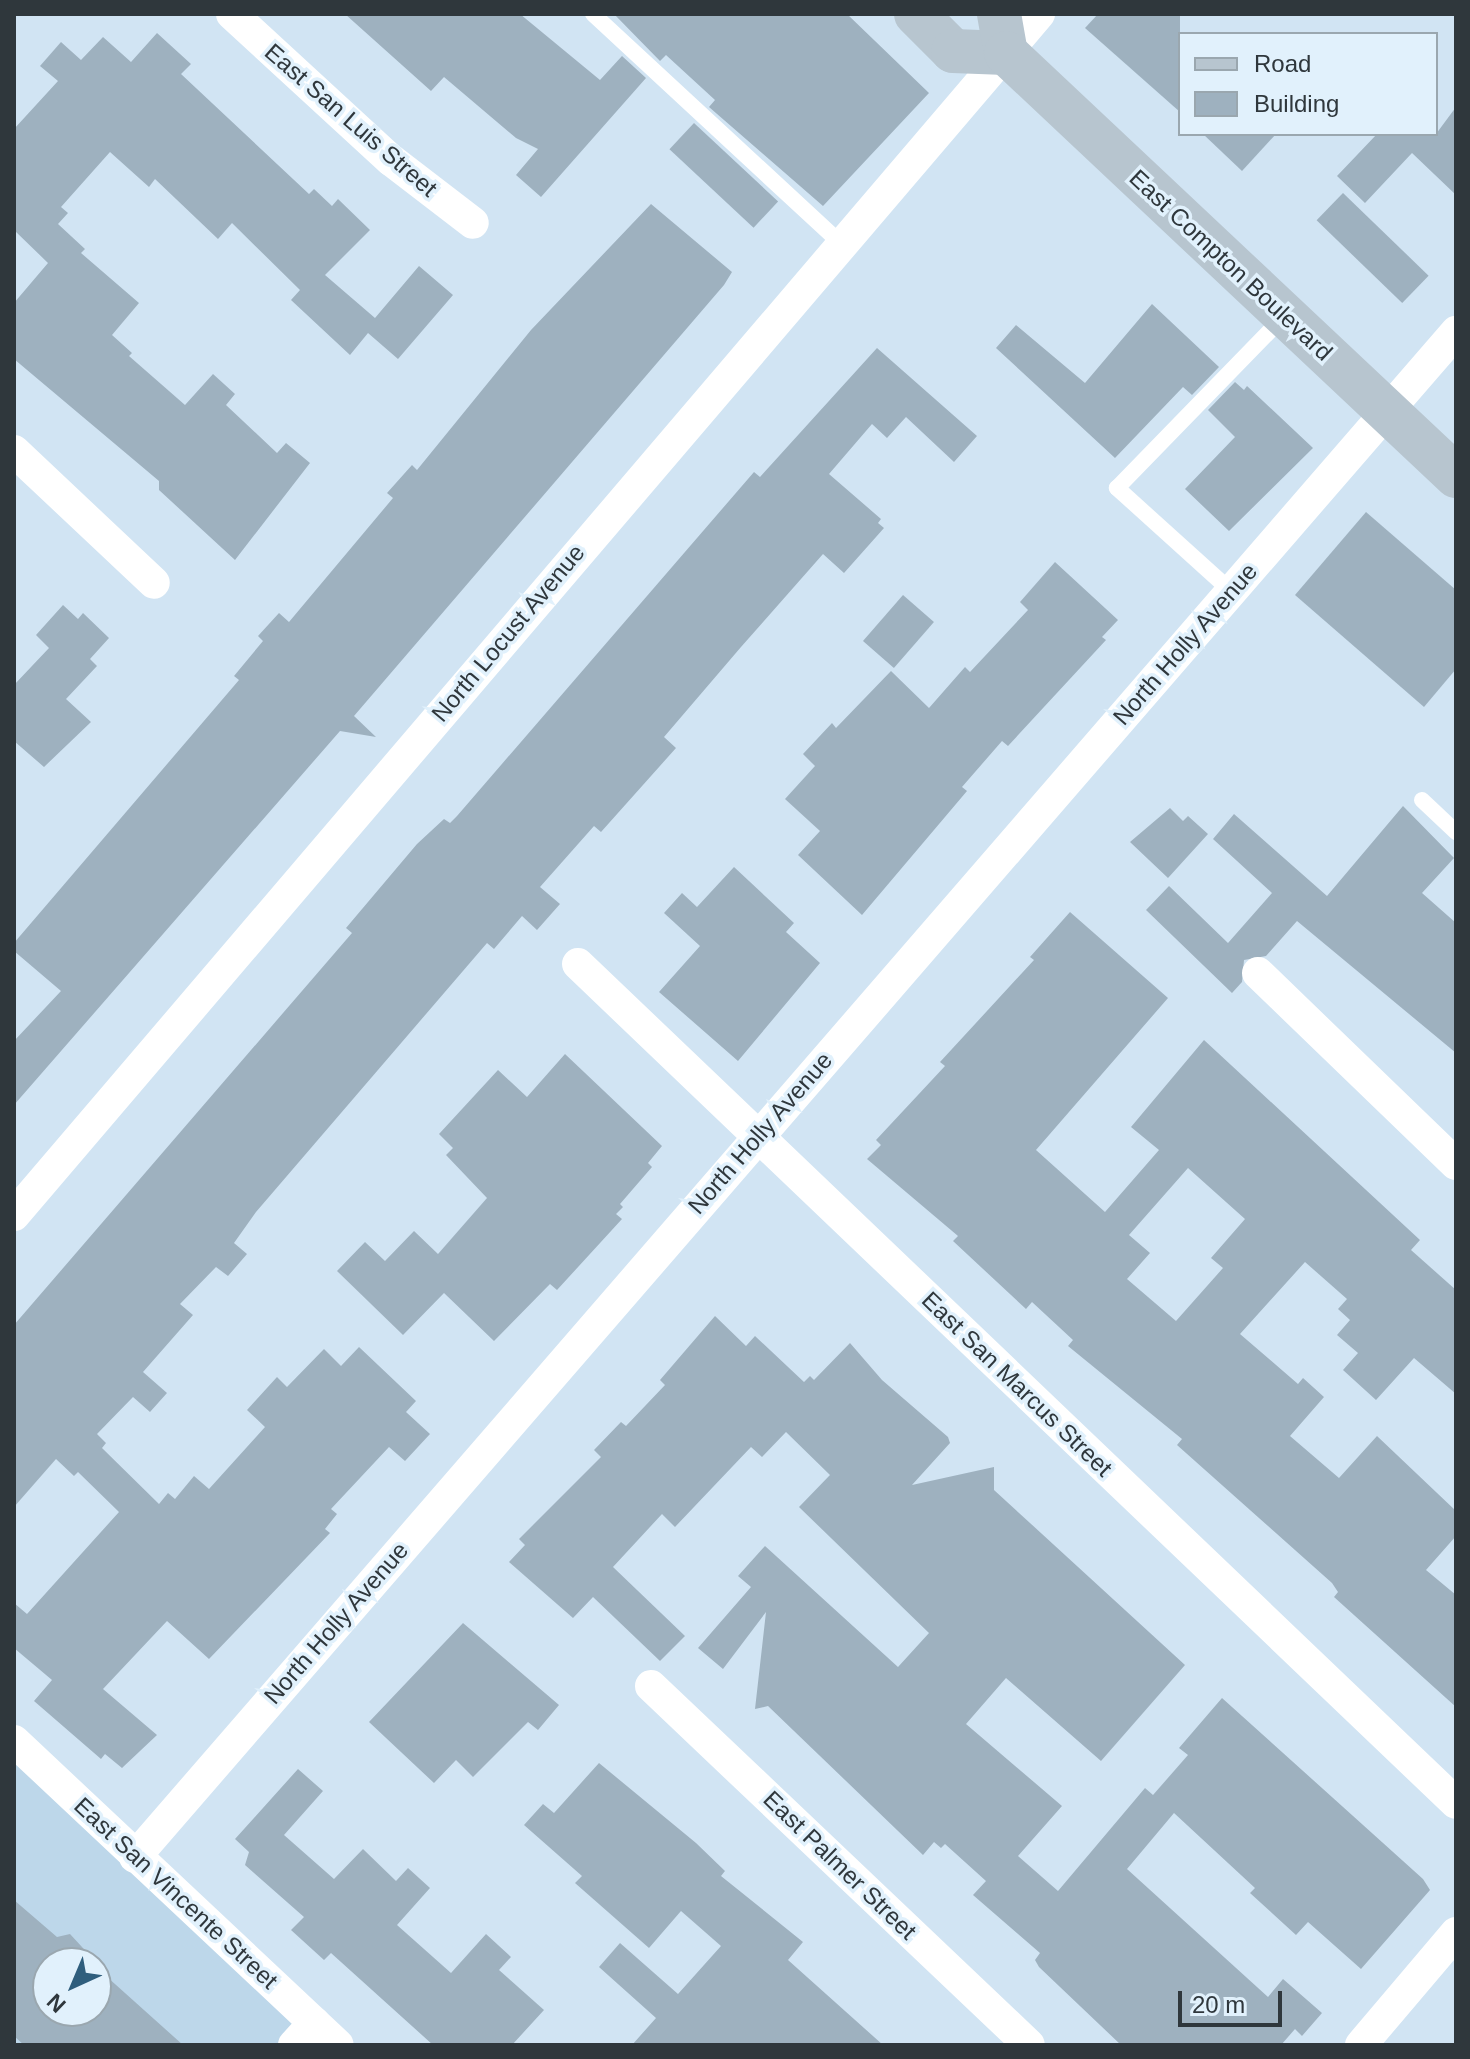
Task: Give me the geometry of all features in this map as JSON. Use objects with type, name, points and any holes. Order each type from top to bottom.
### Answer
[{"type":"main road","points":[[916,14],[953,51],[1002,34]]},
{"type":"main road","name":"East Compton Boulevard","points":[[1002,34],[1285,315],[1456,476]]},
{"type":"street","name":"East San Luis Street","points":[[232,14],[391,160],[473,223]]},
{"type":"street","name":"North Locust Avenue","points":[[14,1215],[840,243],[1002,34],[1039,14]]},
{"type":"street","name":"North Holly Avenue","points":[[135,1857],[1456,332]]},
{"type":"street","points":[[14,451],[154,583]]},
{"type":"street","name":"East San Marcus Street","points":[[578,964],[1456,1803]]},
{"type":"street","points":[[1258,973],[1456,1164]]},
{"type":"street","name":"East Palmer Street","points":[[651,1686],[1029,2045]]},
{"type":"street","name":"East San Vincente Street","points":[[14,1741],[135,1857],[304,2034],[338,2045]]},
{"type":"street","points":[[1361,2045],[1456,1933]]},
{"type":"lane","points":[[593,14],[840,243]]},
{"type":"lane","points":[[1231,591],[1117,488],[1285,315]]},
{"type":"lane","points":[[1422,800],[1456,832]]},
{"type":"shaded area","points":[[14,1741],[314,2023],[294,2045],[14,2045]]},
{"type":"building","points":[[345,14],[520,14],[600,80],[622,56],[646,78],[541,197],[516,175],[538,149],[516,138],[444,77],[431,91]]},
{"type":"building","points":[[614,14],[847,14],[929,93],[823,206],[709,107],[715,100],[666,55],[660,61]]},
{"type":"building","points":[[1098,14],[1180,14],[1178,110],[1085,28]]},
{"type":"building","points":[[157,33],[191,64],[181,74],[309,194],[314,189],[332,206],[338,199],[370,230],[325,275],[375,318],[419,266],[453,295],[398,359],[368,333],[350,355],[291,300],[300,290],[232,223],[218,239],[155,179],[149,187],[110,152],[61,207],[68,213],[58,224],[85,249],[81,253],[139,303],[112,335],[132,353],[129,356],[185,405],[213,374],[235,394],[226,405],[277,453],[286,443],[310,463],[235,560],[159,490],[159,481],[14,359],[14,303],[48,263],[14,230],[14,129],[58,81],[40,66],[61,42],[81,60],[103,37],[131,62]]},
{"type":"building","points":[[1456,107],[1456,195],[1412,153],[1365,203],[1337,176],[1375,136],[1438,136],[1438,131]]},
{"type":"building","points":[[694,123],[778,201],[754,228],[669,149]]},
{"type":"building","points":[[1205,136],[1274,136],[1242,171]]},
{"type":"building","points":[[1343,193],[1429,276],[1402,303],[1317,220]]},
{"type":"building","points":[[651,204],[732,272],[724,285],[354,716],[376,737],[340,731],[14,1105],[14,1041],[61,991],[14,951],[14,943],[239,680],[234,676],[263,641],[258,636],[279,613],[289,622],[393,498],[387,493],[412,465],[417,470],[531,330]]},
{"type":"building","points":[[1152,304],[1219,367],[1192,395],[1183,387],[1115,458],[996,348],[1016,325],[1085,383]]},
{"type":"building","points":[[877,348],[977,436],[954,462],[906,417],[887,438],[872,424],[829,474],[881,519],[878,523],[884,528],[844,573],[823,554],[741,647],[664,737],[676,748],[601,832],[594,826],[540,887],[560,904],[537,930],[522,916],[494,949],[487,943],[256,1212],[234,1243],[247,1254],[228,1276],[216,1267],[180,1304],[193,1315],[143,1372],[167,1393],[150,1412],[133,1397],[97,1434],[106,1443],[102,1448],[159,1504],[168,1493],[175,1499],[194,1476],[209,1489],[265,1427],[247,1410],[277,1377],[287,1387],[324,1349],[341,1366],[359,1347],[416,1401],[406,1412],[430,1434],[405,1461],[389,1447],[331,1509],[337,1514],[325,1529],[330,1533],[209,1659],[167,1621],[103,1689],[157,1735],[122,1768],[105,1754],[101,1759],[34,1701],[52,1680],[14,1648],[14,1603],[27,1614],[119,1512],[78,1472],[74,1476],[56,1459],[14,1507],[14,1325],[352,933],[346,928],[417,844],[444,819],[450,823],[457,816],[754,472],[760,477]]},
{"type":"building","points":[[1235,382],[1244,390],[1247,386],[1313,448],[1229,531],[1185,489],[1235,437],[1208,410]]},
{"type":"building","points":[[1366,512],[1456,590],[1456,669],[1424,707],[1295,595]]},
{"type":"building","points":[[1055,562],[1118,620],[1102,637],[1106,640],[1008,746],[1002,741],[962,787],[967,791],[862,915],[798,855],[820,831],[785,799],[815,766],[803,754],[832,723],[836,728],[891,671],[929,708],[965,667],[970,672],[1028,610],[1020,602]]},
{"type":"building","points":[[903,595],[934,622],[894,668],[863,641]]},
{"type":"building","points":[[63,605],[78,619],[83,613],[109,638],[90,659],[97,666],[66,699],[91,722],[44,767],[14,741],[14,685],[49,648],[36,635]]},
{"type":"building","points":[[1403,806],[1454,858],[1422,893],[1456,923],[1456,1053],[1297,921],[1266,956],[1244,960],[1242,982],[1232,993],[1146,910],[1169,886],[1228,943],[1272,893],[1213,839],[1234,814],[1327,896]]},
{"type":"building","points":[[1170,808],[1183,821],[1188,816],[1208,834],[1168,878],[1130,842]]},
{"type":"building","points":[[734,867],[794,923],[786,932],[820,963],[738,1061],[659,992],[700,946],[664,913],[682,893],[697,907]]},
{"type":"building","points":[[1070,912],[1168,998],[1036,1150],[1105,1212],[1159,1150],[1131,1127],[1204,1040],[1420,1240],[1411,1250],[1456,1290],[1456,1394],[1414,1358],[1376,1400],[1343,1370],[1358,1353],[1337,1335],[1350,1320],[1338,1309],[1347,1299],[1305,1262],[1240,1334],[1298,1384],[1303,1378],[1324,1397],[1290,1436],[1339,1478],[1377,1436],[1456,1511],[1456,1536],[1426,1570],[1456,1595],[1456,1707],[1334,1597],[1338,1592],[1332,1583],[1177,1445],[1182,1439],[1068,1346],[1073,1340],[1032,1302],[1026,1309],[953,1241],[958,1236],[867,1159],[881,1145],[876,1140],[945,1066],[940,1062],[1034,960],[1030,957]],"holes":[[[1188,1168],[1245,1219],[1211,1258],[1223,1268],[1176,1321],[1127,1279],[1150,1253],[1129,1235]]]},
{"type":"building","points":[[565,1054],[662,1146],[648,1163],[652,1167],[620,1204],[623,1207],[616,1214],[622,1219],[557,1290],[550,1284],[494,1341],[444,1293],[403,1335],[337,1271],[365,1242],[385,1261],[414,1231],[438,1254],[487,1198],[446,1155],[453,1148],[439,1134],[498,1070],[527,1097]]},
{"type":"building","points":[[715,1316],[746,1346],[755,1336],[804,1382],[810,1376],[814,1380],[850,1343],[882,1380],[948,1437],[950,1443],[912,1485],[994,1467],[994,1490],[1185,1665],[1101,1761],[1006,1678],[966,1724],[1062,1806],[1018,1856],[1058,1891],[1145,1788],[1153,1795],[1188,1755],[1179,1748],[1222,1698],[1423,1879],[1430,1890],[1361,1969],[1308,1922],[1296,1935],[1250,1893],[1255,1888],[1174,1813],[1127,1869],[1268,1997],[1283,1979],[1322,2013],[1302,2036],[1295,2029],[1281,2045],[1121,2045],[1039,1967],[1035,1960],[1040,1953],[973,1895],[986,1881],[945,1844],[941,1848],[934,1842],[923,1855],[768,1706],[755,1709],[766,1612],[723,1669],[698,1648],[751,1587],[738,1576],[765,1546],[898,1667],[929,1633],[799,1507],[830,1475],[786,1432],[762,1457],[751,1447],[675,1527],[662,1514],[613,1567],[685,1636],[660,1661],[593,1597],[573,1618],[509,1562],[525,1545],[519,1539],[601,1457],[594,1450],[621,1422],[626,1426],[665,1385],[660,1380]]},
{"type":"building","points":[[463,1623],[559,1705],[538,1730],[528,1722],[473,1777],[456,1760],[434,1783],[369,1722]]},
{"type":"building","points":[[599,1763],[696,1843],[725,1871],[721,1876],[803,1942],[788,1960],[883,2045],[632,2045],[656,2018],[599,1967],[620,1943],[678,1994],[721,1946],[681,1911],[649,1948],[575,1883],[582,1876],[524,1825],[543,1804],[554,1813]]},
{"type":"building","points":[[298,1769],[323,1791],[284,1835],[334,1879],[363,1849],[396,1881],[408,1868],[430,1888],[397,1925],[451,1973],[486,1934],[511,1957],[499,1970],[544,2010],[512,2045],[433,2045],[331,1953],[324,1960],[291,1930],[304,1917],[245,1865],[249,1852],[235,1839]]},
{"type":"building","points":[[14,1900],[57,1937],[70,1934],[82,1947],[32,1947],[32,2027],[112,2027],[112,1981],[183,2045],[24,2045],[14,2036]]}]
